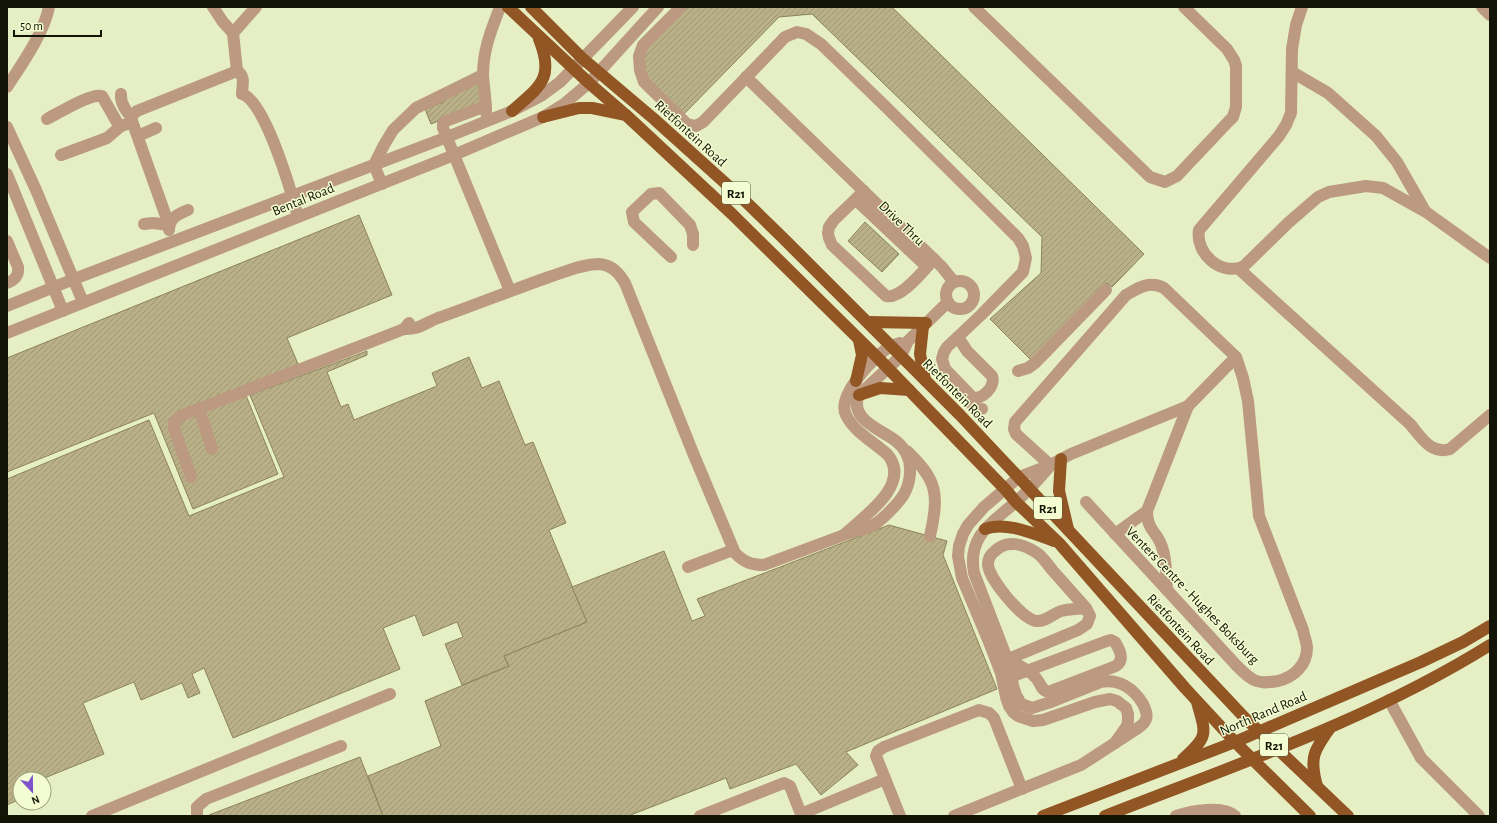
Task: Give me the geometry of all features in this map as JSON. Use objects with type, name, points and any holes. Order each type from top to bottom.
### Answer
[{"type":"main road","name":"R21","points":[[508,7],[737,219],[888,368],[1016,502],[1059,543],[1196,700],[1235,742],[1310,816]]},
{"type":"main road","name":"Rietfontein Road","points":[[531,7],[582,58],[744,200],[868,322],[1019,477],[1258,731],[1348,816]]},
{"type":"main road","points":[[512,111],[536,90],[543,80],[546,72],[546,58],[537,35]]},
{"type":"main road","points":[[544,117],[579,108],[592,108],[627,116]]},
{"type":"main road","points":[[868,322],[925,324],[920,354],[925,380]]},
{"type":"main road","points":[[856,381],[862,355],[859,339]]},
{"type":"main road","points":[[858,395],[880,388],[909,390]]},
{"type":"main road","points":[[1061,459],[1059,491],[1068,529]]},
{"type":"main road","points":[[985,528],[1001,527],[1020,529],[1059,543]]},
{"type":"main road","name":"North Rand Road","points":[[1043,816],[1235,742],[1421,662],[1463,642],[1490,626]]},
{"type":"main road","points":[[1105,816],[1278,750],[1331,727],[1389,700],[1462,663],[1490,646]]},
{"type":"main road","points":[[1176,765],[1199,745],[1204,734],[1204,726],[1196,700]]},
{"type":"main road","points":[[1317,786],[1314,777],[1313,760],[1316,747],[1331,727]]},
{"type":"street","points":[[7,87],[26,57],[47,18],[49,7]]},
{"type":"street","points":[[213,7],[223,22],[234,33],[237,71],[241,74],[243,79],[242,94],[244,94],[255,107],[271,136],[298,217]]},
{"type":"street","points":[[234,33],[256,7]]},
{"type":"street","points":[[486,122],[483,75],[486,44],[500,7]]},
{"type":"street","name":"Bental Road","points":[[7,306],[512,111],[541,96],[560,82],[633,7]]},
{"type":"street","name":"Bental Road","points":[[7,333],[382,184],[544,117],[564,104],[589,83],[658,7]]},
{"type":"street","points":[[680,7],[641,49],[639,56],[641,77],[644,82],[688,124],[696,126],[703,122],[790,34],[798,32],[809,36],[821,44],[1024,246],[1026,258],[1023,272],[981,315],[947,346],[942,359],[942,372],[944,377],[976,409],[982,409]]},
{"type":"street","points":[[974,7],[1150,177],[1165,182],[1177,176],[1233,117],[1236,107],[1236,66],[1231,54],[1184,7]]},
{"type":"street","points":[[1302,7],[1296,24],[1292,49],[1291,113],[1279,136],[1200,230],[1198,237],[1199,245],[1204,254],[1211,261],[1223,268],[1233,270],[1244,266],[1288,223],[1318,197],[1329,192],[1366,186],[1383,188],[1426,212],[1490,258]]},
{"type":"street","points":[[1482,7],[1490,15]]},
{"type":"street","points":[[61,155],[107,138],[128,122],[137,111],[237,71]]},
{"type":"street","points":[[1292,72],[1328,94],[1376,136],[1397,162],[1426,212]]},
{"type":"street","points":[[382,184],[374,165],[393,130],[416,108],[483,75]]},
{"type":"street","name":"Drive Thru","points":[[746,77],[860,195],[930,263],[954,282]]},
{"type":"street","points":[[121,94],[120,97],[128,122],[138,136],[169,225],[171,242]]},
{"type":"street","points":[[47,120],[89,98],[100,95],[118,124],[128,122]]},
{"type":"street","points":[[486,106],[446,121],[443,124],[443,128],[510,290]]},
{"type":"street","points":[[7,127],[14,140],[83,302]]},
{"type":"street","points":[[138,136],[156,128]]},
{"type":"street","points":[[7,174],[63,311]]},
{"type":"street","points":[[671,257],[634,222],[632,218],[632,212],[651,194],[659,193],[690,225],[693,234],[693,245]]},
{"type":"street","points":[[860,195],[832,224],[828,233],[832,245],[874,286],[886,296],[894,296],[902,292],[930,263]]},
{"type":"street","points":[[169,225],[173,218],[188,210]]},
{"type":"street","points":[[144,224],[153,223],[169,225]]},
{"type":"street","points":[[7,241],[18,272],[15,279],[7,283]]},
{"type":"street","points":[[191,477],[174,428],[174,423],[180,416],[404,328],[410,322],[423,317],[435,319],[510,290],[588,265],[600,264],[611,267],[619,274],[625,283],[733,550],[742,560],[752,565],[764,565],[876,524],[900,501],[909,484],[910,465],[900,444]]},
{"type":"street","points":[[1239,268],[1410,424],[1430,447],[1444,451],[1450,449],[1490,415]]},
{"type":"street","points":[[954,282],[966,282],[973,288],[974,297],[965,308],[956,308],[948,302],[946,293],[948,288],[954,282]]},
{"type":"street","points":[[1050,465],[1016,434],[1014,429],[1015,422],[1126,295],[1137,288],[1148,284],[1155,284],[1164,288],[1236,357],[1188,406],[1147,511],[1148,526],[1159,540],[1163,551],[1167,590]]},
{"type":"street","points":[[1018,371],[1028,368],[1035,363],[1106,290]]},
{"type":"street","points":[[930,536],[935,512],[935,496],[933,485],[922,465],[900,444],[863,419],[858,413],[856,405],[858,395],[900,356],[908,341],[948,302]]},
{"type":"street","points":[[969,305],[981,315]]},
{"type":"street","points":[[942,364],[944,369],[972,397],[979,398],[993,385],[994,380],[992,376],[967,351],[958,337]]},
{"type":"street","points":[[846,534],[879,504],[892,486],[894,476],[893,461],[879,446],[851,424],[846,416],[844,406],[847,394],[877,357],[891,346],[908,341]]},
{"type":"street","name":"Venters Centre - Hughes Boksburg","points":[[1086,502],[1237,666],[1254,680],[1266,683],[1282,680],[1294,674],[1302,665],[1306,656],[1307,647],[1303,630],[1259,516],[1248,401],[1243,378],[1236,357]]},
{"type":"street","points":[[1007,678],[1028,670],[1107,641],[1111,640],[1115,642],[1122,660],[1120,664],[1116,666],[1048,692],[1042,689],[1036,678],[1028,670],[1002,661],[962,578],[958,556],[962,534],[984,507],[1019,477],[1188,406]]},
{"type":"street","points":[[199,409],[212,449]]},
{"type":"street","points":[[1050,465],[1030,489],[991,522],[978,537],[974,548],[972,566],[1007,678],[1009,706],[1018,716],[1033,722],[1095,702],[1110,699],[1117,701],[1126,708],[1128,720],[1127,726],[1115,743]]},
{"type":"street","points":[[1114,534],[1147,511]]},
{"type":"street","points":[[1002,661],[1084,627],[1090,620],[1090,616],[1086,608],[1038,554],[1022,545],[1004,544],[992,554],[988,564],[990,572],[1001,590],[1024,615],[1030,619],[1039,621],[1062,611],[1086,608]]},
{"type":"street","points":[[688,567],[733,550]]},
{"type":"street","points":[[1062,611],[1069,589]]},
{"type":"street","points":[[954,816],[1081,765],[1135,730],[1146,720],[1146,714],[1139,698],[1128,687],[1109,680],[1032,708],[1021,704],[1007,678]]},
{"type":"street","points":[[92,816],[390,694]]},
{"type":"street","points":[[1389,700],[1421,758],[1479,816]]},
{"type":"street","points":[[900,816],[876,756],[880,750],[979,710],[989,713],[994,718],[1022,789]]},
{"type":"street","points":[[197,816],[197,807],[206,799],[341,746]]},
{"type":"street","points":[[700,816],[784,783],[790,786],[801,814],[885,779]]},
{"type":"street","points":[[1176,816],[1214,809],[1232,813],[1236,816]]},
{"type":"building","points":[[683,7],[892,7],[1144,254],[1112,287],[1106,283],[1031,360],[990,319],[1041,273],[1042,237],[812,14],[779,17],[683,115],[641,74],[642,48]]},
{"type":"building","points":[[475,77],[485,103],[431,124],[425,109],[443,102],[439,91]]},
{"type":"building","points":[[359,215],[392,295],[287,338],[301,371],[245,393],[278,474],[193,509],[154,413],[7,472],[7,358]]},
{"type":"building","points":[[865,222],[899,254],[882,272],[848,241]]},
{"type":"building","points":[[367,351],[367,355],[327,372],[341,407],[348,404],[354,420],[437,386],[432,373],[469,357],[482,388],[499,381],[525,445],[533,442],[566,523],[549,530],[587,622],[504,656],[509,666],[462,685],[445,644],[463,637],[457,622],[423,636],[415,615],[383,628],[400,669],[233,738],[204,668],[192,674],[200,693],[188,698],[182,683],[141,700],[134,682],[83,703],[104,754],[52,775],[52,771],[12,771],[12,803],[7,805],[7,479],[149,420],[189,516],[284,477],[250,395]]},
{"type":"building","points":[[889,525],[947,541],[943,555],[997,689],[846,752],[858,765],[821,795],[796,764],[730,789],[726,778],[628,816],[383,816],[368,776],[441,746],[425,701],[509,666],[504,656],[587,622],[572,587],[664,551],[692,621],[705,616],[697,599]]},
{"type":"building","points":[[360,757],[383,816],[209,816],[209,815]]}]
